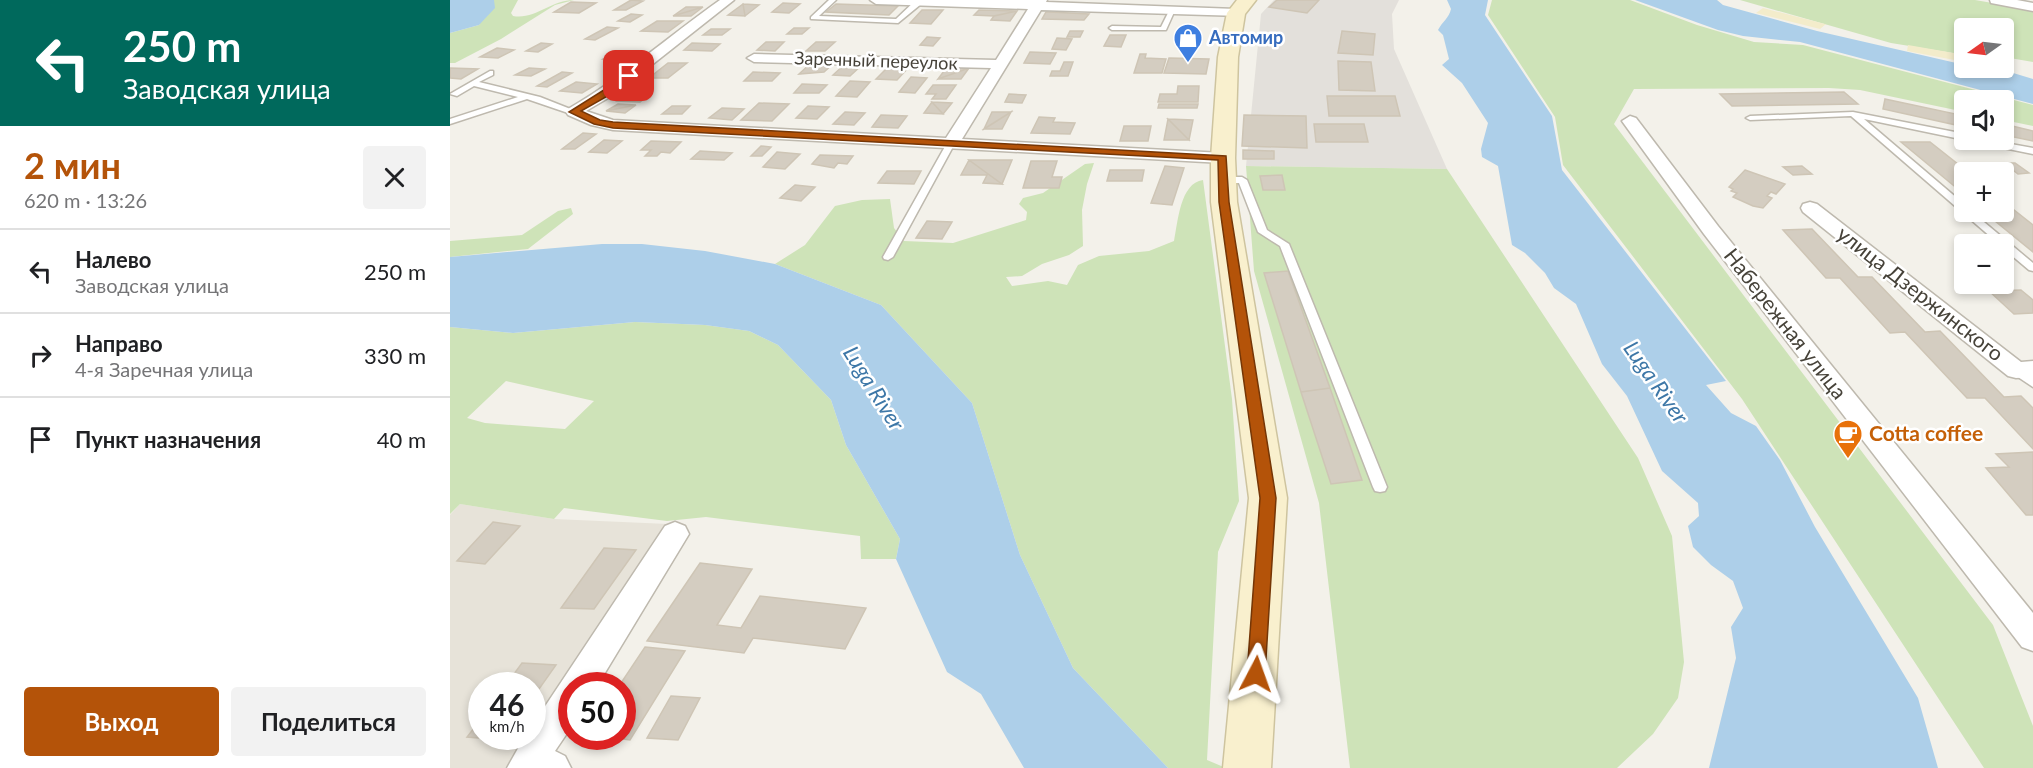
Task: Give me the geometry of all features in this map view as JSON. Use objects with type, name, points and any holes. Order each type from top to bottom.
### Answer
[{"type":"main road","points":[[1241,6],[1228,57],[1223,169],[1224,202],[1268,498],[1247,768]]},
{"type":"street","points":[[574,112],[610,92],[656,53],[728,0]]},
{"type":"street","points":[[876,0],[1037,2],[1172,10],[1241,6]]},
{"type":"street","points":[[1996,0],[2033,7]]},
{"type":"street","points":[[951,143],[1037,2]]},
{"type":"street","name":"Заречный переулок","points":[[754,58],[999,64]]},
{"type":"street","points":[[574,112],[597,122],[613,125],[951,143],[1223,169]]},
{"type":"street","name":"Набережная улица","points":[[1630,121],[1711,230],[2033,637]]},
{"type":"street","name":"улица Дзержинского","points":[[1810,208],[2024,369]]},
{"type":"street","points":[[587,672],[675,534]]},
{"type":"street","points":[[535,767],[558,722]]},
{"type":"lane","points":[[833,0],[813,18],[898,21],[921,1]]},
{"type":"lane","points":[[1112,28],[1164,29],[1172,10]]},
{"type":"lane","points":[[454,94],[490,73]]},
{"type":"lane","points":[[472,83],[526,96],[574,112]]},
{"type":"lane","points":[[450,122],[526,96]]},
{"type":"lane","points":[[1852,114],[1954,201]]},
{"type":"lane","points":[[1750,118],[1852,114],[1954,135]]},
{"type":"lane","points":[[450,116],[464,117]]},
{"type":"lane","points":[[888,257],[951,143]]},
{"type":"lane","points":[[2014,147],[2033,151]]},
{"type":"lane","points":[[1223,169],[1242,180],[1263,232],[1284,244],[1380,487]]},
{"type":"lane","points":[[1979,222],[2033,268]]},
{"type":"lane","points":[[2024,369],[2033,383]]},
{"type":"shaded area","points":[[1274,0],[1399,0],[1392,14],[1394,49],[1447,169],[1246,166],[1261,14]]},
{"type":"shaded area","points":[[460,504],[554,519],[668,524],[570,672],[558,672],[558,689],[546,707],[546,672],[468,672],[468,750],[517,750],[505,768],[450,768],[450,515]]},
{"type":"green space","points":[[494,0],[518,0],[511,13],[513,16],[521,16],[536,13],[558,3],[574,0],[555,5],[501,39],[455,63],[450,63],[450,33],[479,25]]},
{"type":"green space","points":[[1492,0],[1630,0],[1697,25],[1754,42],[1803,45],[1976,90],[1954,90],[1954,110],[1860,90],[1829,88],[1634,89],[1614,124],[1993,625],[2033,726],[2033,768],[1984,768],[1742,399],[1563,165],[1555,117],[1488,15]]},
{"type":"green space","points":[[1740,0],[1975,0],[2033,10],[2033,62],[2014,59],[2014,18],[1954,18],[1954,53],[1891,43]]},
{"type":"green space","points":[[2014,100],[2033,105],[2033,126],[2014,122]]},
{"type":"green space","points":[[1094,163],[1082,210],[1083,246],[1069,255],[1042,264],[1022,276],[1006,277],[1012,286],[1048,281],[1067,285],[1078,265],[1099,256],[1149,251],[1174,241],[1181,204],[1189,188],[1203,180],[1232,399],[1239,501],[1218,552],[1207,760],[1226,768],[1168,768],[1073,668],[1020,555],[972,403],[881,305],[775,264],[805,245],[835,206],[862,200],[890,199],[894,228],[904,241],[953,243],[1026,220],[1027,212],[1019,204],[1023,198],[1043,193],[1085,164]]},
{"type":"green space","points":[[1246,166],[1447,169],[1638,458],[1672,536],[1684,662],[1678,698],[1653,734],[1617,768],[1350,768],[1319,503],[1254,271]]},
{"type":"green space","points":[[571,208],[573,214],[528,249],[450,257],[450,241],[522,235],[558,211]]},
{"type":"green space","points":[[635,322],[705,325],[749,331],[778,345],[831,400],[846,445],[900,539],[896,559],[861,559],[860,536],[706,517],[667,521],[564,508],[554,519],[460,504],[450,514],[450,327],[513,333]],"holes":[[[506,381],[594,401],[565,429],[485,423],[467,418]]]},
{"type":"sand","points":[[1763,8],[1826,24],[1820,29],[1756,13]]},
{"type":"sand","points":[[1908,45],[1954,53],[1954,60],[1907,51]]},
{"type":"water","points":[[450,0],[494,0],[495,8],[479,25],[450,33]]},
{"type":"water","name":"Luga River","points":[[1447,0],[1488,0],[1485,15],[1552,116],[1562,170],[1726,381],[1706,385],[1731,413],[1756,426],[1780,460],[1815,527],[1918,698],[1938,768],[1709,768],[1736,658],[1731,627],[1743,608],[1733,581],[1711,565],[1693,547],[1688,526],[1699,516],[1698,503],[1662,471],[1627,396],[1602,364],[1576,304],[1554,288],[1545,273],[1525,253],[1512,245],[1498,166],[1482,157],[1481,149],[1488,123],[1462,83],[1442,65],[1449,59],[1443,35],[1438,30],[1451,9]]},
{"type":"water","points":[[1635,0],[1717,0],[1723,5],[1817,31],[1954,62],[1954,78],[2014,78],[2014,73],[2033,79],[2033,104],[2014,99],[2014,90],[1980,90],[1800,42],[1743,36],[1718,30]]},
{"type":"water","name":"Luga River","points":[[602,244],[642,244],[705,251],[775,264],[881,305],[972,403],[1020,555],[1073,668],[1168,768],[1024,768],[981,694],[947,672],[896,559],[900,539],[846,445],[831,400],[778,345],[749,331],[705,325],[635,322],[513,333],[450,327],[450,257]]},
{"type":"building","points":[[631,0],[643,1],[626,10],[614,10]]},
{"type":"building","points":[[1277,0],[1319,0],[1307,13],[1269,7]]},
{"type":"building","points":[[571,2],[596,3],[579,13],[554,12]]},
{"type":"building","points":[[783,3],[800,4],[789,13],[772,12]]},
{"type":"building","points":[[743,4],[745,16],[728,15]]},
{"type":"building","points":[[743,4],[759,5],[745,16]]},
{"type":"building","points":[[836,4],[898,6],[889,15],[826,12]]},
{"type":"building","points":[[686,7],[703,7],[673,16]]},
{"type":"building","points":[[703,7],[691,16],[673,16]]},
{"type":"building","points":[[922,10],[943,10],[931,24],[910,23]]},
{"type":"building","points":[[979,10],[1017,11],[994,16],[974,15]]},
{"type":"building","points":[[1017,11],[1010,21],[991,20],[994,16]]},
{"type":"building","points":[[1046,12],[1089,14],[1084,20],[1042,19]]},
{"type":"building","points":[[631,14],[642,15],[630,22],[618,21]]},
{"type":"building","points":[[657,21],[683,21],[668,32],[641,31]]},
{"type":"building","points":[[607,27],[618,28],[595,40],[585,39]]},
{"type":"building","points":[[794,28],[809,28],[802,34],[787,34]]},
{"type":"building","points":[[711,29],[730,29],[722,35],[703,35]]},
{"type":"building","points":[[1070,31],[1083,31],[1080,37],[1067,37]]},
{"type":"building","points":[[1342,31],[1375,34],[1373,55],[1338,53]]},
{"type":"building","points":[[1110,35],[1126,35],[1121,47],[1104,46]]},
{"type":"building","points":[[927,37],[940,38],[933,46],[920,45]]},
{"type":"building","points":[[1057,38],[1072,39],[1066,50],[1052,49]]},
{"type":"building","points":[[766,42],[784,42],[775,51],[757,50]]},
{"type":"building","points":[[816,42],[835,42],[825,51],[806,51]]},
{"type":"building","points":[[541,43],[552,44],[538,52],[526,51]]},
{"type":"building","points":[[692,43],[720,44],[712,51],[684,50]]},
{"type":"building","points":[[497,48],[514,50],[498,58],[480,57]]},
{"type":"building","points":[[1030,52],[1056,53],[1050,64],[1024,63]]},
{"type":"building","points":[[615,53],[636,55],[624,62],[603,59]]},
{"type":"building","points":[[1140,54],[1146,54],[1145,58],[1166,59],[1162,73],[1134,73]]},
{"type":"building","name":"Автомир","points":[[1169,58],[1209,59],[1206,74],[1164,73]]},
{"type":"building","points":[[1338,61],[1371,62],[1375,91],[1339,90]]},
{"type":"building","points":[[1064,62],[1073,62],[1068,76],[1050,76],[1052,71],[1060,71]]},
{"type":"building","points":[[668,63],[687,63],[668,78],[649,78]]},
{"type":"building","points":[[811,63],[833,64],[824,72],[799,74]]},
{"type":"building","points":[[845,64],[862,65],[850,76],[833,75]]},
{"type":"building","points":[[890,65],[910,66],[897,80],[876,79]]},
{"type":"building","points":[[947,67],[969,68],[938,79]]},
{"type":"building","points":[[450,68],[478,69],[461,79],[450,78]]},
{"type":"building","points":[[529,68],[545,69],[531,76],[515,75]]},
{"type":"building","points":[[969,68],[961,79],[938,79]]},
{"type":"building","points":[[562,72],[572,73],[547,87],[537,86]]},
{"type":"building","points":[[753,72],[780,73],[772,81],[744,81]]},
{"type":"building","points":[[911,77],[927,78],[915,93],[899,92]]},
{"type":"building","points":[[850,81],[870,82],[857,97],[836,96]]},
{"type":"building","points":[[576,82],[597,84],[582,93],[560,91]]},
{"type":"building","points":[[802,84],[827,85],[819,93],[794,93]]},
{"type":"building","points":[[933,85],[956,85],[946,99],[932,99],[936,94],[926,94]]},
{"type":"building","points":[[1178,86],[1199,86],[1198,102],[1158,102],[1160,94],[1177,94]]},
{"type":"building","points":[[1844,92],[1858,104],[1732,106],[1720,94]]},
{"type":"building","points":[[627,93],[650,94],[640,102],[617,101]]},
{"type":"building","points":[[1009,94],[1026,95],[1022,103],[1005,102]]},
{"type":"building","points":[[1327,96],[1395,96],[1400,116],[1329,116]]},
{"type":"building","points":[[1885,99],[1954,114],[1954,125],[1883,109]]},
{"type":"building","points":[[932,102],[943,114],[924,113]]},
{"type":"building","points":[[932,102],[952,103],[943,114]]},
{"type":"building","points":[[759,103],[789,104],[772,121],[741,120]]},
{"type":"building","points":[[618,104],[636,105],[606,111]]},
{"type":"building","points":[[1159,104],[1198,104],[1197,108],[1158,108]]},
{"type":"building","points":[[636,105],[625,113],[606,111]]},
{"type":"building","points":[[672,106],[690,106],[682,114],[662,114]]},
{"type":"building","points":[[808,106],[829,107],[817,119],[796,118]]},
{"type":"building","points":[[722,108],[744,109],[732,120],[709,118]]},
{"type":"building","points":[[845,112],[865,113],[854,125],[833,124]]},
{"type":"building","points":[[992,112],[1011,112],[984,129]]},
{"type":"building","points":[[1011,112],[1002,129],[984,129]]},
{"type":"building","points":[[881,115],[907,116],[898,128],[872,127]]},
{"type":"building","points":[[1244,115],[1306,116],[1307,148],[1242,146]]},
{"type":"building","points":[[1039,117],[1055,118],[1053,122],[1075,123],[1070,134],[1031,133]]},
{"type":"building","points":[[1168,119],[1193,120],[1189,140]]},
{"type":"building","points":[[1168,119],[1189,140],[1164,140]]},
{"type":"building","points":[[1314,124],[1364,124],[1368,142],[1316,142]]},
{"type":"building","points":[[1124,126],[1151,126],[1148,141],[1120,141]]},
{"type":"building","points":[[2014,126],[2033,131],[2033,141],[2014,137]]},
{"type":"building","points":[[583,133],[596,134],[575,149],[562,149]]},
{"type":"building","points":[[604,140],[622,141],[607,153],[589,152]]},
{"type":"building","points":[[651,141],[681,142],[670,153],[661,152],[657,156],[645,156],[651,150],[641,150]]},
{"type":"building","points":[[1901,142],[1930,142],[1955,162],[1954,186]]},
{"type":"building","points":[[761,146],[771,147],[762,156],[751,156]]},
{"type":"building","points":[[1243,150],[1274,151],[1274,159],[1243,159]]},
{"type":"building","points":[[700,151],[732,153],[724,160],[691,159]]},
{"type":"building","points":[[777,152],[800,154],[785,169],[763,167]]},
{"type":"building","points":[[820,155],[853,156],[847,164],[838,163],[834,168],[812,164]]},
{"type":"building","points":[[969,160],[1002,184],[983,183],[987,175],[961,175]]},
{"type":"building","points":[[969,160],[1012,160],[1002,184]]},
{"type":"building","points":[[1031,161],[1057,161],[1052,177],[1062,177],[1059,188],[1023,188]]},
{"type":"building","points":[[2014,163],[2029,173],[2018,174],[2014,171]]},
{"type":"building","points":[[1165,166],[1184,168],[1172,205],[1151,203]]},
{"type":"building","points":[[1802,166],[1812,174],[1793,175],[1783,167]]},
{"type":"building","points":[[1110,170],[1144,170],[1142,181],[1107,181]]},
{"type":"building","points":[[1745,170],[1785,184],[1776,194],[1771,192],[1767,196],[1772,198],[1763,208],[1753,206],[1733,197],[1737,193],[1731,191],[1733,189],[1729,187]]},
{"type":"building","points":[[887,171],[921,171],[914,184],[878,183]]},
{"type":"building","points":[[1282,175],[1285,190],[1263,190],[1260,176]]},
{"type":"building","points":[[795,185],[815,187],[801,201],[780,198]]},
{"type":"building","points":[[2014,210],[2033,225],[2033,252],[2014,236],[2014,234],[1996,222],[2014,222]]},
{"type":"building","points":[[927,221],[952,222],[942,239],[916,238]]},
{"type":"building","points":[[1812,229],[1858,277],[1872,277],[1925,332],[1940,331],[2004,397],[2021,396],[2033,408],[2033,449],[1985,398],[1967,398],[1905,332],[1890,333],[1840,278],[1826,278],[1783,230]]},
{"type":"building","points":[[1288,271],[1330,388],[1301,392],[1264,273]]},
{"type":"building","points":[[2014,290],[2021,290],[2033,300],[2033,313],[2014,314],[1992,294],[2014,294]]},
{"type":"building","points":[[1330,388],[1362,480],[1331,484],[1301,392]]},
{"type":"building","points":[[2033,452],[2033,515],[2026,515],[1986,468],[2009,467],[1996,454]]},
{"type":"building","points":[[493,522],[520,526],[485,564],[457,561]]},
{"type":"building","points":[[604,548],[636,550],[594,609],[561,608]]},
{"type":"building","points":[[700,563],[752,569],[717,625],[741,628],[760,596],[866,608],[845,649],[753,638],[744,653],[647,641]]},
{"type":"building","points":[[645,647],[685,651],[636,730],[636,672],[628,672]]},
{"type":"building","points":[[522,663],[556,665],[546,679],[546,672],[515,672]]},
{"type":"building","points":[[671,696],[700,698],[678,740],[647,738]]},
{"type":"place","name":"Автомир","points":[[1188,64]]},
{"type":"place","name":"Cotta coffee","points":[[1848,460]]},
{"type":"route","points":[[629,76],[610,92],[574,112],[597,122],[613,125],[1223,158],[1224,202],[1268,498],[1256,674]]}]
